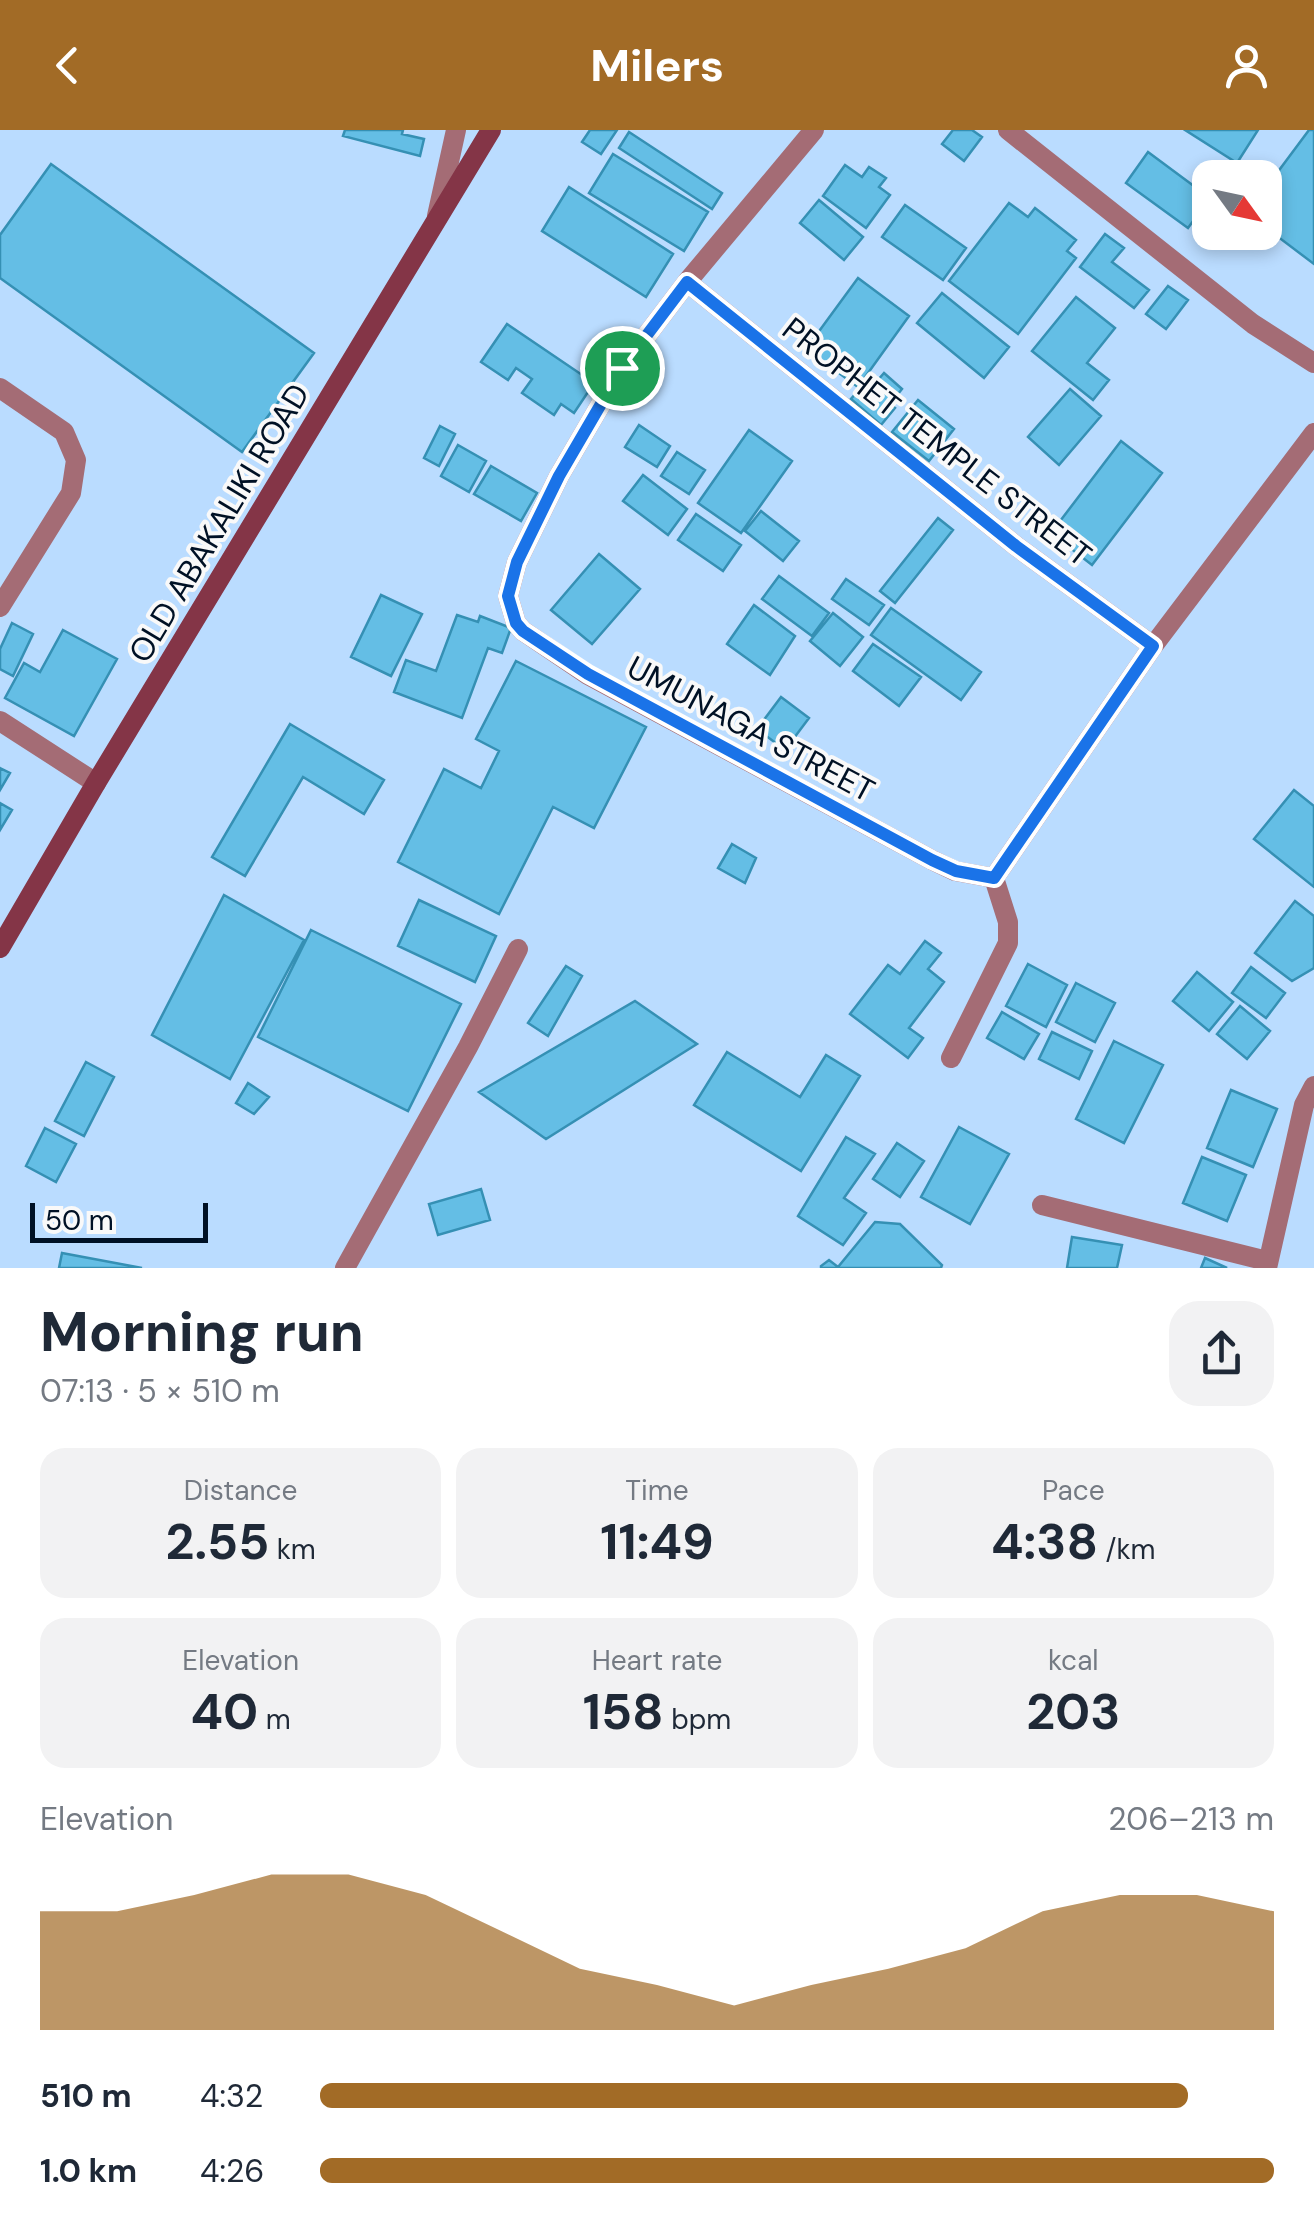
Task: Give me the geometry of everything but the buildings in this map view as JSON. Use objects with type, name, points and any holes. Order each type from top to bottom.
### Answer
[{"type":"main road","name":"OLD ABAKALIKI ROAD","points":[[0,948],[491,130]]},
{"type":"street","points":[[436,221],[456,130]]},
{"type":"street","points":[[687,282],[814,130]]},
{"type":"street","points":[[1008,130],[1253,324],[1314,363]]},
{"type":"street","name":"UMUNAGA STREET","points":[[687,282],[622,368],[559,476],[517,562],[508,596],[516,623],[588,674],[932,860],[956,871],[994,878]]},
{"type":"street","name":"PROPHET TEMPLE STREET","points":[[687,282],[1016,546],[1153,646]]},
{"type":"street","points":[[0,388],[64,432],[76,460],[71,493],[0,607]]},
{"type":"street","points":[[951,1058],[1008,944],[1008,922],[994,878],[1153,646],[1314,434]]},
{"type":"street","points":[[0,721],[96,784]]},
{"type":"street","points":[[346,1268],[518,950]]},
{"type":"street","points":[[1042,1205],[1267,1264],[1304,1104],[1314,1086]]},
{"type":"route","points":[[687,282],[1016,546],[1153,646],[994,878],[956,871],[932,860],[588,674],[516,623],[508,596],[517,562],[559,476],[622,368],[687,282]]}]
